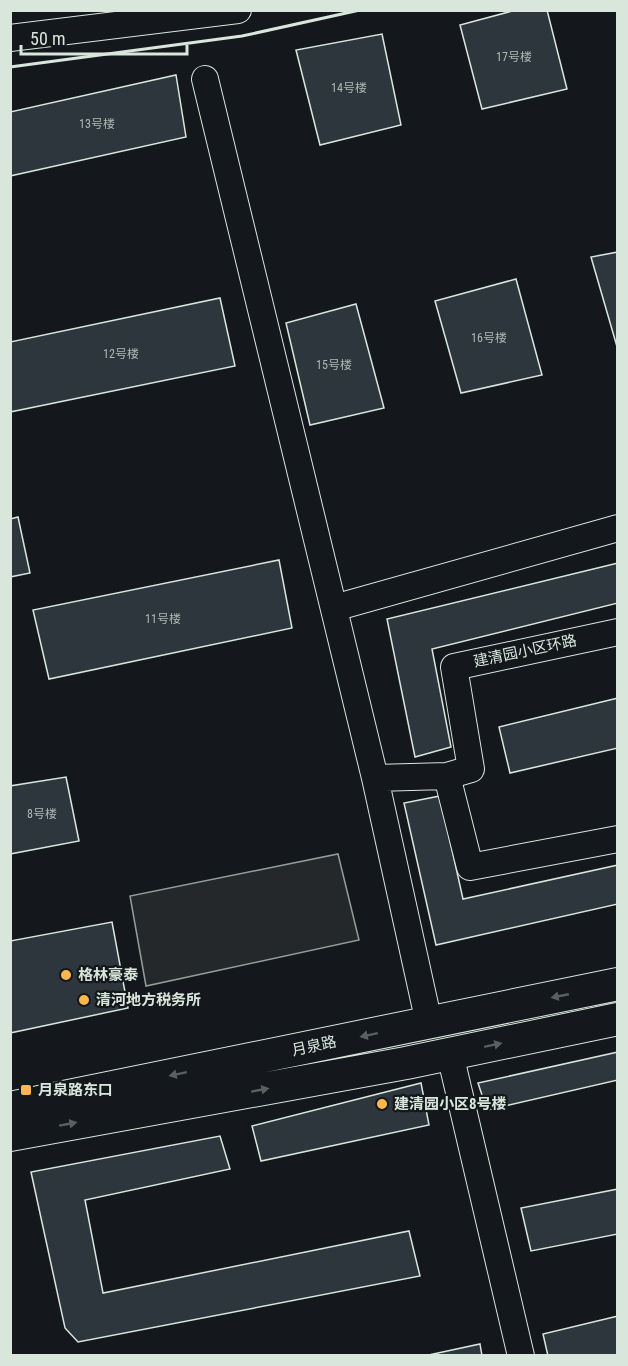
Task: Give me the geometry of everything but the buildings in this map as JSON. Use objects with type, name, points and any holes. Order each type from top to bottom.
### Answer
[{"type":"main road","name":"月泉路","points":[[10,1108],[618,984]]},
{"type":"main road","points":[[10,1135],[450,1054],[618,1019]]},
{"type":"street","points":[[10,38],[238,10]]},
{"type":"street","points":[[205,80],[375,778],[429,1023]]},
{"type":"street","points":[[334,608],[618,528]]},
{"type":"street","name":"建清园小区环路","points":[[375,778],[447,776],[471,769],[454,667],[618,632]]},
{"type":"street","points":[[447,776],[470,867],[618,839]]},
{"type":"street","points":[[450,1054],[521,1356]]},
{"type":"shaded area","points":[[338,854],[359,940],[146,986],[130,896]]},
{"type":"wall","points":[[10,67],[242,36],[360,10]]},
{"type":"place","name":"格林豪泰","points":[[66,975]]},
{"type":"place","name":"清河地方税务所","points":[[84,1000]]},
{"type":"place","name":"月泉路东口","points":[[26,1090]]},
{"type":"place","name":"建清园小区8号楼","points":[[382,1104]]}]
